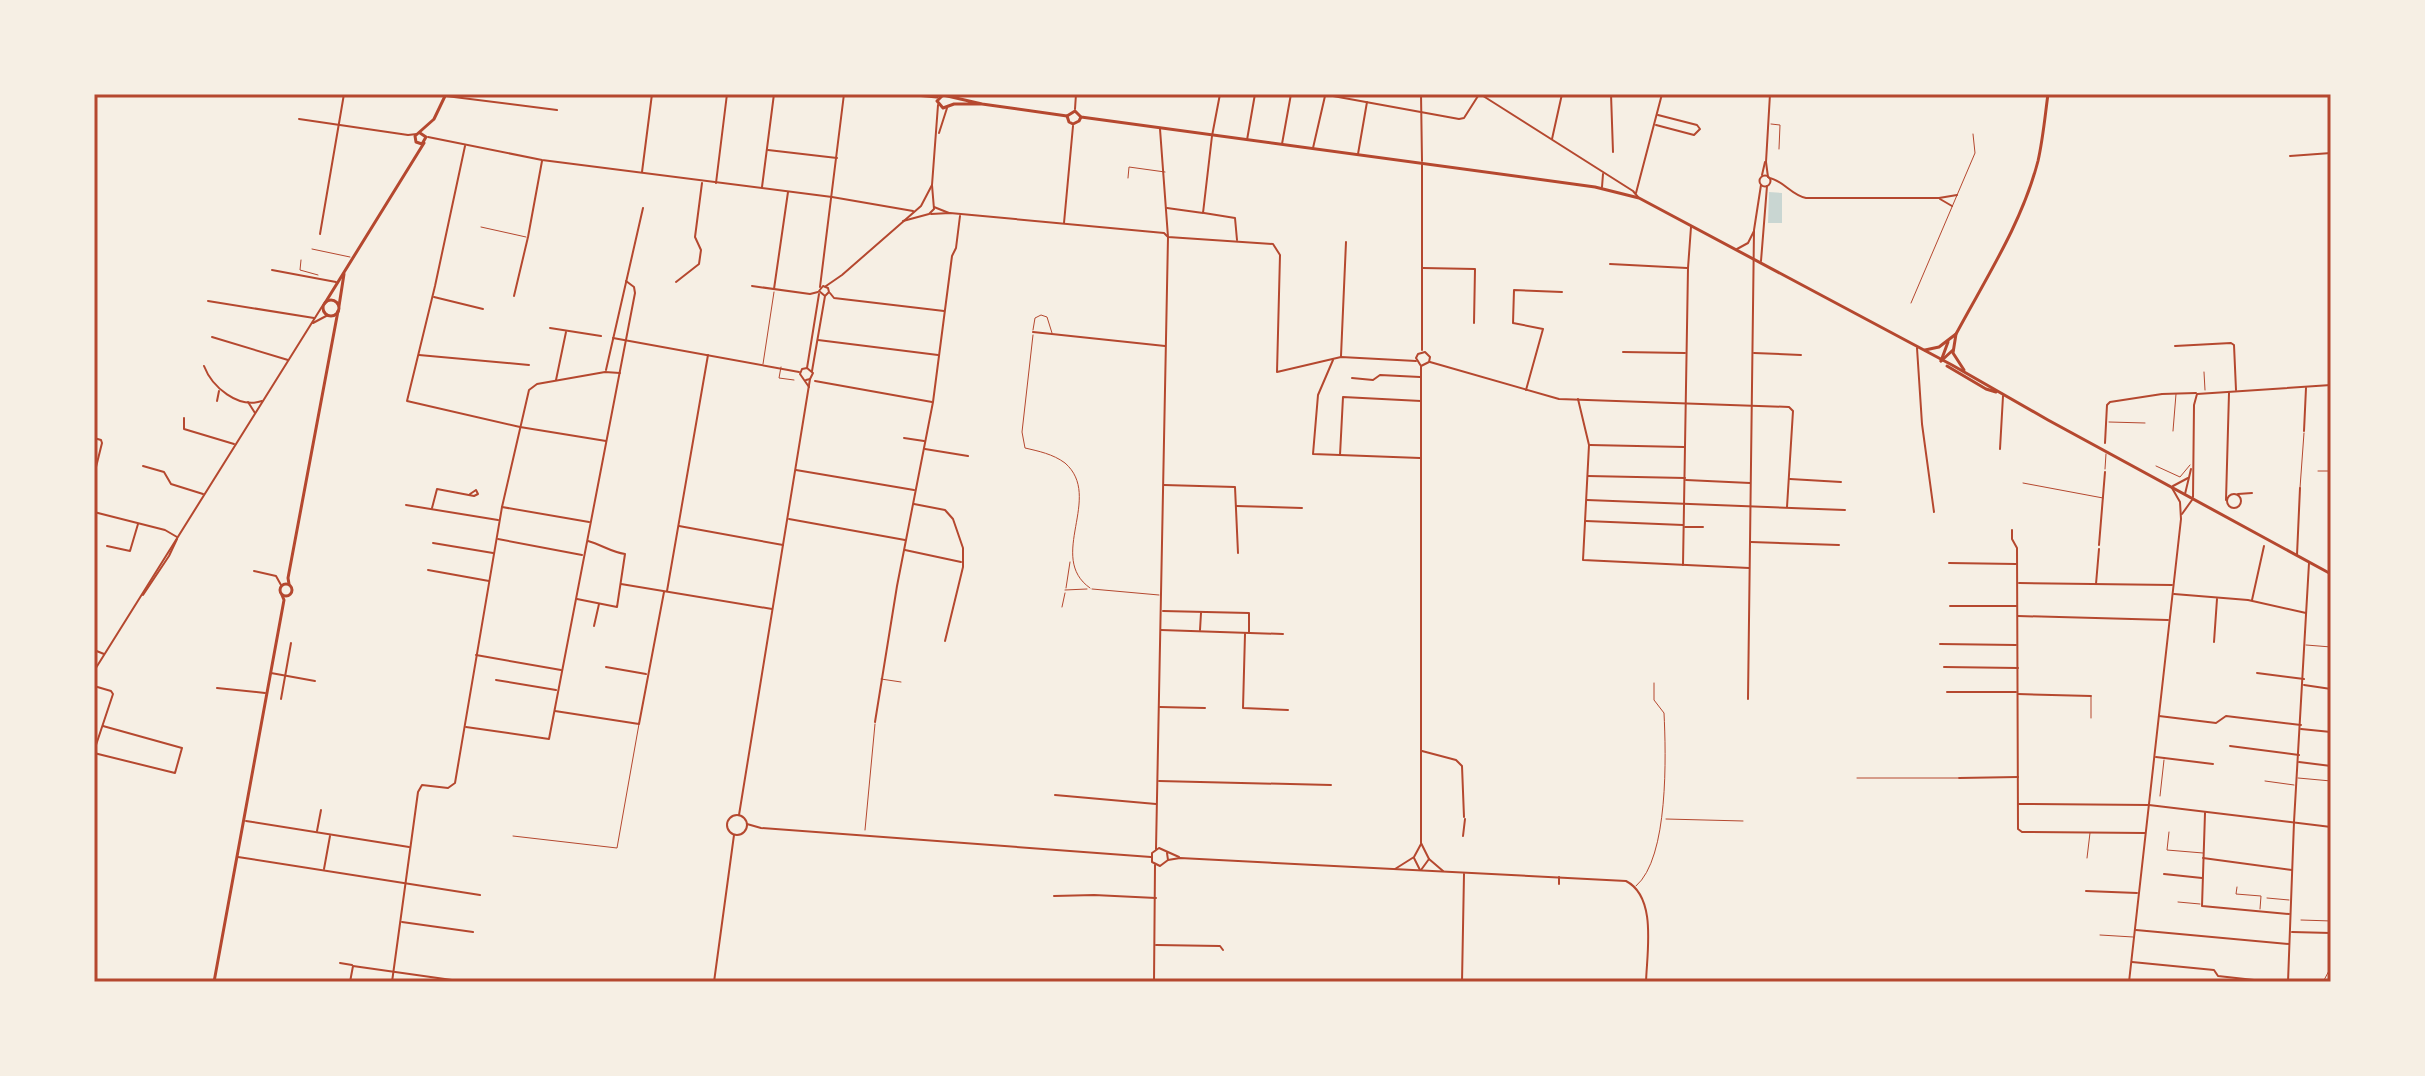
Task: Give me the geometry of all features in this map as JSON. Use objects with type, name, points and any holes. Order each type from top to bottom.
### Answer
[{"type":"main road","points":[[907,94],[942,95],[1067,116],[1075,111],[1081,117],[1602,188],[1637,196],[1987,387]]},
{"type":"main road","points":[[1923,351],[1939,347],[1956,334],[2017,219],[2038,160],[2048,94]]},
{"type":"main road","points":[[335,328],[324,309],[325,303],[425,140],[446,95]]},
{"type":"main road","points":[[938,104],[942,95]]},
{"type":"main road","points":[[942,95],[951,102],[948,107]]},
{"type":"main road","points":[[922,96],[948,107],[965,103],[982,104]]},
{"type":"main road","points":[[1067,116],[1073,124],[1081,117]]},
{"type":"main road","points":[[415,157],[419,133],[433,120]]},
{"type":"main road","points":[[419,133],[425,140]]},
{"type":"main road","points":[[416,141],[425,140]]},
{"type":"main road","points":[[214,982],[283,597],[279,590],[288,576],[345,270]]},
{"type":"main road","points":[[325,303],[333,300],[339,309]]},
{"type":"main road","points":[[329,315],[339,309]]},
{"type":"main road","points":[[1943,362],[1953,350],[1956,334]]},
{"type":"main road","points":[[1943,362],[1948,342]]},
{"type":"main road","points":[[1953,350],[1966,373]]},
{"type":"main road","points":[[1943,362],[1950,369],[2331,574]]},
{"type":"main road","points":[[283,597],[292,590],[284,585]]},
{"type":"street","points":[[320,234],[344,94]]},
{"type":"street","points":[[641,174],[652,94]]},
{"type":"street","points":[[716,183],[727,94]]},
{"type":"street","points":[[762,188],[774,94]]},
{"type":"street","points":[[801,373],[805,368],[817,305],[844,94]]},
{"type":"street","points":[[1075,111],[1076,94]]},
{"type":"street","points":[[1203,213],[1220,94]]},
{"type":"street","points":[[1246,140],[1255,94]]},
{"type":"street","points":[[1282,145],[1291,94]]},
{"type":"street","points":[[1313,149],[1324,94],[1462,119],[1479,94],[1637,196],[1662,94]]},
{"type":"street","points":[[1421,94],[1422,352]]},
{"type":"street","points":[[1552,140],[1562,94]]},
{"type":"street","points":[[1611,94],[1613,152]]},
{"type":"street","points":[[1761,262],[1769,177],[1770,94]]},
{"type":"street","points":[[446,95],[557,110]]},
{"type":"street","points":[[1358,155],[1367,102]]},
{"type":"street","points":[[930,214],[933,206],[938,104]]},
{"type":"street","points":[[937,137],[948,107]]},
{"type":"street","points":[[1654,125],[1694,135],[1699,132],[1697,125],[1657,114]]},
{"type":"street","points":[[299,119],[408,135],[419,133]]},
{"type":"street","points":[[1064,224],[1073,124]]},
{"type":"street","points":[[1768,124],[1780,125],[1779,149]]},
{"type":"street","points":[[1151,855],[1156,849],[1157,840],[1168,237],[1160,128]]},
{"type":"street","points":[[1911,303],[1975,153],[1973,134]]},
{"type":"street","points":[[408,135],[416,141]]},
{"type":"street","points":[[425,140],[542,160],[832,197],[913,211]]},
{"type":"street","points":[[465,145],[407,401],[520,427],[606,441]]},
{"type":"street","points":[[767,149],[837,158]]},
{"type":"street","points":[[1748,699],[1754,230],[1767,149]]},
{"type":"street","points":[[2290,156],[2331,153]]},
{"type":"street","points":[[514,296],[542,160]]},
{"type":"street","points":[[1128,178],[1129,167],[1165,172]]},
{"type":"street","points":[[1602,173],[1602,188]]},
{"type":"street","points":[[1761,176],[1769,177],[1806,198],[1939,198],[1957,195]]},
{"type":"street","points":[[676,282],[699,264],[701,250],[695,237],[702,181]]},
{"type":"street","points":[[1761,185],[1781,183]]},
{"type":"street","points":[[752,286],[810,294],[819,290],[842,275],[921,206],[932,185]]},
{"type":"street","points":[[763,364],[788,192]]},
{"type":"street","points":[[1939,198],[1952,206]]},
{"type":"street","points":[[925,202],[950,213]]},
{"type":"street","points":[[921,206],[925,214]]},
{"type":"street","points":[[605,372],[643,208]]},
{"type":"street","points":[[1167,208],[1235,218],[1237,241]]},
{"type":"street","points":[[902,221],[925,214],[950,213],[1164,233],[1168,237],[1273,244],[1280,255],[1277,372],[1341,357],[1416,361],[1421,366],[1421,843],[1414,857],[1394,869]]},
{"type":"street","points":[[865,830],[881,679],[933,402],[960,214]]},
{"type":"street","points":[[1683,565],[1691,225]]},
{"type":"street","points":[[481,227],[528,237]]},
{"type":"street","points":[[1737,249],[1748,243],[1754,230]]},
{"type":"street","points":[[1341,357],[1346,242]]},
{"type":"street","points":[[312,249],[353,257]]},
{"type":"street","points":[[301,260],[300,270],[318,274],[317,278]]},
{"type":"street","points":[[1610,264],[1688,268]]},
{"type":"street","points":[[1422,268],[1475,269],[1474,323]]},
{"type":"street","points":[[272,270],[337,282]]},
{"type":"street","points":[[465,727],[549,739],[635,293],[634,287],[626,281]]},
{"type":"street","points":[[826,286],[834,298],[945,312]]},
{"type":"street","points":[[819,290],[825,296]]},
{"type":"street","points":[[1526,391],[1543,329],[1513,323],[1514,290],[1562,292]]},
{"type":"street","points":[[739,815],[810,388],[808,379],[825,296],[829,292]]},
{"type":"street","points":[[810,294],[817,305]]},
{"type":"street","points":[[433,297],[483,309]]},
{"type":"street","points":[[208,301],[314,318]]},
{"type":"street","points":[[94,671],[325,303]]},
{"type":"street","points":[[309,326],[329,315]]},
{"type":"street","points":[[1055,334],[1050,332],[1047,317],[1041,315],[1035,318],[1022,432],[1025,448],[1051,455],[1063,462],[1076,481],[1079,493],[1077,523],[1062,607]]},
{"type":"street","points":[[550,328],[601,336]]},
{"type":"street","points":[[556,380],[566,331]]},
{"type":"street","points":[[1033,332],[1166,346]]},
{"type":"street","points":[[212,337],[288,360]]},
{"type":"street","points":[[613,338],[781,367],[795,370],[815,381],[933,402]]},
{"type":"street","points":[[818,340],[939,355]]},
{"type":"street","points":[[2175,346],[2234,345],[2236,391]]},
{"type":"street","points":[[1917,347],[1922,424],[1934,512]]},
{"type":"street","points":[[1416,361],[1416,356],[1422,352]]},
{"type":"street","points":[[1422,352],[1429,355],[1429,362]]},
{"type":"street","points":[[1623,352],[1686,353]]},
{"type":"street","points":[[1752,352],[1801,355]]},
{"type":"street","points":[[419,355],[529,365]]},
{"type":"street","points":[[513,836],[617,848],[647,674],[679,526],[708,355]]},
{"type":"street","points":[[1334,359],[1318,395],[1314,455],[1421,458]]},
{"type":"street","points":[[1421,366],[1429,362],[1559,399],[1791,408],[1787,507]]},
{"type":"street","points":[[204,366],[220,390],[256,404],[262,401]]},
{"type":"street","points":[[781,367],[779,378],[794,380]]},
{"type":"street","points":[[795,370],[805,368],[812,371]]},
{"type":"street","points":[[392,982],[420,788],[422,785],[448,788],[455,783],[499,521],[529,390],[537,384],[556,380],[605,372],[620,373]]},
{"type":"street","points":[[2204,372],[2205,393]]},
{"type":"street","points":[[1352,378],[1373,380],[1380,375],[1421,377]]},
{"type":"street","points":[[2105,443],[2107,405],[2110,402],[2176,393],[2196,395],[2331,385]]},
{"type":"street","points":[[2297,555],[2306,387]]},
{"type":"street","points":[[217,401],[220,390]]},
{"type":"street","points":[[2229,392],[2226,500],[2229,507],[2237,507],[2241,501],[2238,494]]},
{"type":"street","points":[[2173,431],[2176,393]]},
{"type":"street","points":[[2000,449],[2001,394]]},
{"type":"street","points":[[2129,982],[2181,519],[2192,498],[2196,395]]},
{"type":"street","points":[[1340,457],[1342,398],[1421,401]]},
{"type":"street","points":[[1578,399],[1589,445],[1583,560],[1750,568]]},
{"type":"street","points":[[247,401],[255,413]]},
{"type":"street","points":[[184,418],[184,429],[235,444]]},
{"type":"street","points":[[2106,422],[2145,423]]},
{"type":"street","points":[[94,438],[102,443],[94,475]]},
{"type":"street","points":[[904,438],[925,442]]},
{"type":"street","points":[[1589,445],[1685,448]]},
{"type":"street","points":[[924,449],[968,456]]},
{"type":"street","points":[[2096,584],[2106,451]]},
{"type":"street","points":[[2156,466],[2180,477],[2193,464]]},
{"type":"street","points":[[2180,508],[2193,464]]},
{"type":"street","points":[[143,466],[164,472],[171,484],[204,495]]},
{"type":"street","points":[[796,470],[916,491]]},
{"type":"street","points":[[2318,471],[2331,471]]},
{"type":"street","points":[[1587,476],[1750,483]]},
{"type":"street","points":[[2181,519],[2172,487],[2189,477]]},
{"type":"street","points":[[1789,479],[1841,482]]},
{"type":"street","points":[[2023,483],[2103,498]]},
{"type":"street","points":[[1164,485],[1235,487],[1238,553]]},
{"type":"street","points":[[432,509],[437,489],[470,494]]},
{"type":"street","points":[[2226,500],[2230,494],[2252,493]]},
{"type":"street","points":[[1586,500],[1845,510]]},
{"type":"street","points":[[913,504],[945,510],[953,519],[963,548],[963,563],[945,641]]},
{"type":"street","points":[[406,505],[499,521]]},
{"type":"street","points":[[1236,506],[1302,508]]},
{"type":"street","points":[[502,507],[590,522]]},
{"type":"street","points":[[94,512],[165,530],[177,537]]},
{"type":"street","points":[[788,519],[906,540]]},
{"type":"street","points":[[1584,521],[1703,527]]},
{"type":"street","points":[[107,546],[130,551],[139,523]]},
{"type":"street","points":[[679,526],[784,545]]},
{"type":"street","points":[[2012,530],[2012,539],[2017,548],[2019,830],[2146,833]]},
{"type":"street","points":[[496,539],[584,555]]},
{"type":"street","points":[[576,598],[617,607],[625,554],[609,552],[601,544],[587,540]]},
{"type":"street","points":[[1750,542],[1839,545]]},
{"type":"street","points":[[433,543],[494,553]]},
{"type":"street","points":[[2252,601],[2264,546]]},
{"type":"street","points":[[904,550],[963,563]]},
{"type":"street","points":[[1070,559],[1078,577],[1090,588]]},
{"type":"street","points":[[2288,982],[2309,562]]},
{"type":"street","points":[[1949,563],[2017,564]]},
{"type":"street","points":[[428,570],[489,581]]},
{"type":"street","points":[[254,571],[278,578],[288,576]]},
{"type":"street","points":[[278,578],[284,585]]},
{"type":"street","points":[[2017,583],[2173,585]]},
{"type":"street","points":[[621,584],[773,609]]},
{"type":"street","points":[[1065,590],[1090,588],[1161,595]]},
{"type":"street","points":[[2172,594],[2252,601],[2306,613]]},
{"type":"street","points":[[2214,642],[2217,598]]},
{"type":"street","points":[[594,626],[599,603]]},
{"type":"street","points":[[1950,606],[2017,606]]},
{"type":"street","points":[[1161,611],[1249,613],[1243,708],[1288,710]]},
{"type":"street","points":[[1200,631],[1201,612]]},
{"type":"street","points":[[2017,616],[2170,620]]},
{"type":"street","points":[[1161,630],[1283,634]]},
{"type":"street","points":[[281,699],[291,643]]},
{"type":"street","points":[[1940,644],[2017,645]]},
{"type":"street","points":[[2306,645],[2331,647]]},
{"type":"street","points":[[94,650],[105,654]]},
{"type":"street","points":[[476,655],[562,671]]},
{"type":"street","points":[[606,667],[647,674]]},
{"type":"street","points":[[1944,667],[2018,668]]},
{"type":"street","points":[[270,673],[315,681]]},
{"type":"street","points":[[2257,673],[2304,679]]},
{"type":"street","points":[[881,679],[901,682]]},
{"type":"street","points":[[496,680],[557,690]]},
{"type":"street","points":[[1636,886],[1644,879],[1663,818],[1664,713],[1654,700],[1654,683]]},
{"type":"street","points":[[2304,685],[2331,689]]},
{"type":"street","points":[[94,686],[113,692],[94,753],[175,773],[182,748],[103,726]]},
{"type":"street","points":[[217,688],[265,693]]},
{"type":"street","points":[[1947,692],[2091,696],[2091,718]]},
{"type":"street","points":[[1159,706],[1205,708]]},
{"type":"street","points":[[554,711],[639,724]]},
{"type":"street","points":[[2159,716],[2216,723],[2226,716],[2331,732]]},
{"type":"street","points":[[2230,746],[2299,755]]},
{"type":"street","points":[[1422,751],[1454,759],[1462,766],[1463,836]]},
{"type":"street","points":[[2155,756],[2213,764]]},
{"type":"street","points":[[2160,796],[2165,758]]},
{"type":"street","points":[[2299,762],[2331,766]]},
{"type":"street","points":[[1857,778],[2018,777]]},
{"type":"street","points":[[2298,778],[2331,781]]},
{"type":"street","points":[[1157,781],[1331,785]]},
{"type":"street","points":[[2265,781],[2297,785]]},
{"type":"street","points":[[1055,795],[1157,804]]},
{"type":"street","points":[[2018,804],[2149,805],[2331,827]]},
{"type":"street","points":[[317,833],[321,810]]},
{"type":"street","points":[[2201,905],[2205,812]]},
{"type":"street","points":[[734,835],[728,829],[727,821],[731,816],[745,818],[746,830]]},
{"type":"street","points":[[1663,818],[1743,821]]},
{"type":"street","points":[[243,821],[411,847]]},
{"type":"street","points":[[747,824],[1151,855]]},
{"type":"street","points":[[734,835],[759,827]]},
{"type":"street","points":[[2087,858],[2090,832]]},
{"type":"street","points":[[2169,832],[2167,850],[2293,870]]},
{"type":"street","points":[[324,870],[331,835]]},
{"type":"street","points":[[714,982],[734,835]]},
{"type":"street","points":[[1157,840],[1167,853],[1180,858]]},
{"type":"street","points":[[1421,843],[1429,859],[1445,872]]},
{"type":"street","points":[[1156,849],[1162,849]]},
{"type":"street","points":[[1167,853],[1168,860]]},
{"type":"street","points":[[1151,855],[1157,877],[1154,982]]},
{"type":"street","points":[[237,857],[480,895]]},
{"type":"street","points":[[1414,857],[1421,871]]},
{"type":"street","points":[[1157,877],[1168,860],[1180,858],[1626,881],[1636,886],[1647,902],[1646,982]]},
{"type":"street","points":[[1421,871],[1429,859]]},
{"type":"street","points":[[1155,865],[1164,864]]},
{"type":"street","points":[[1462,982],[1464,873]]},
{"type":"street","points":[[2164,874],[2202,878]]},
{"type":"street","points":[[1559,877],[1559,884]]},
{"type":"street","points":[[2237,887],[2236,894],[2261,896],[2260,912]]},
{"type":"street","points":[[2086,891],[2140,893]]},
{"type":"street","points":[[1054,896],[1156,898]]},
{"type":"street","points":[[2267,898],[2292,901]]},
{"type":"street","points":[[2178,902],[2291,915]]},
{"type":"street","points":[[2301,920],[2331,921]]},
{"type":"street","points":[[400,922],[473,932]]},
{"type":"street","points":[[2331,926],[2331,943]]},
{"type":"street","points":[[2136,930],[2290,944]]},
{"type":"street","points":[[2291,931],[2331,933]]},
{"type":"street","points":[[2100,935],[2135,937]]},
{"type":"street","points":[[1155,945],[1220,946],[1223,950]]},
{"type":"street","points":[[2132,962],[2214,970],[2218,976],[2217,982]]},
{"type":"street","points":[[340,963],[466,982]]},
{"type":"street","points":[[350,982],[353,966]]},
{"type":"street","points":[[2323,982],[2331,967]]},
{"type":"street","points":[[2218,976],[2272,982]]},
{"type":"shaded area","points":[[1769,192],[1782,193],[1782,223],[1768,223]]}]
